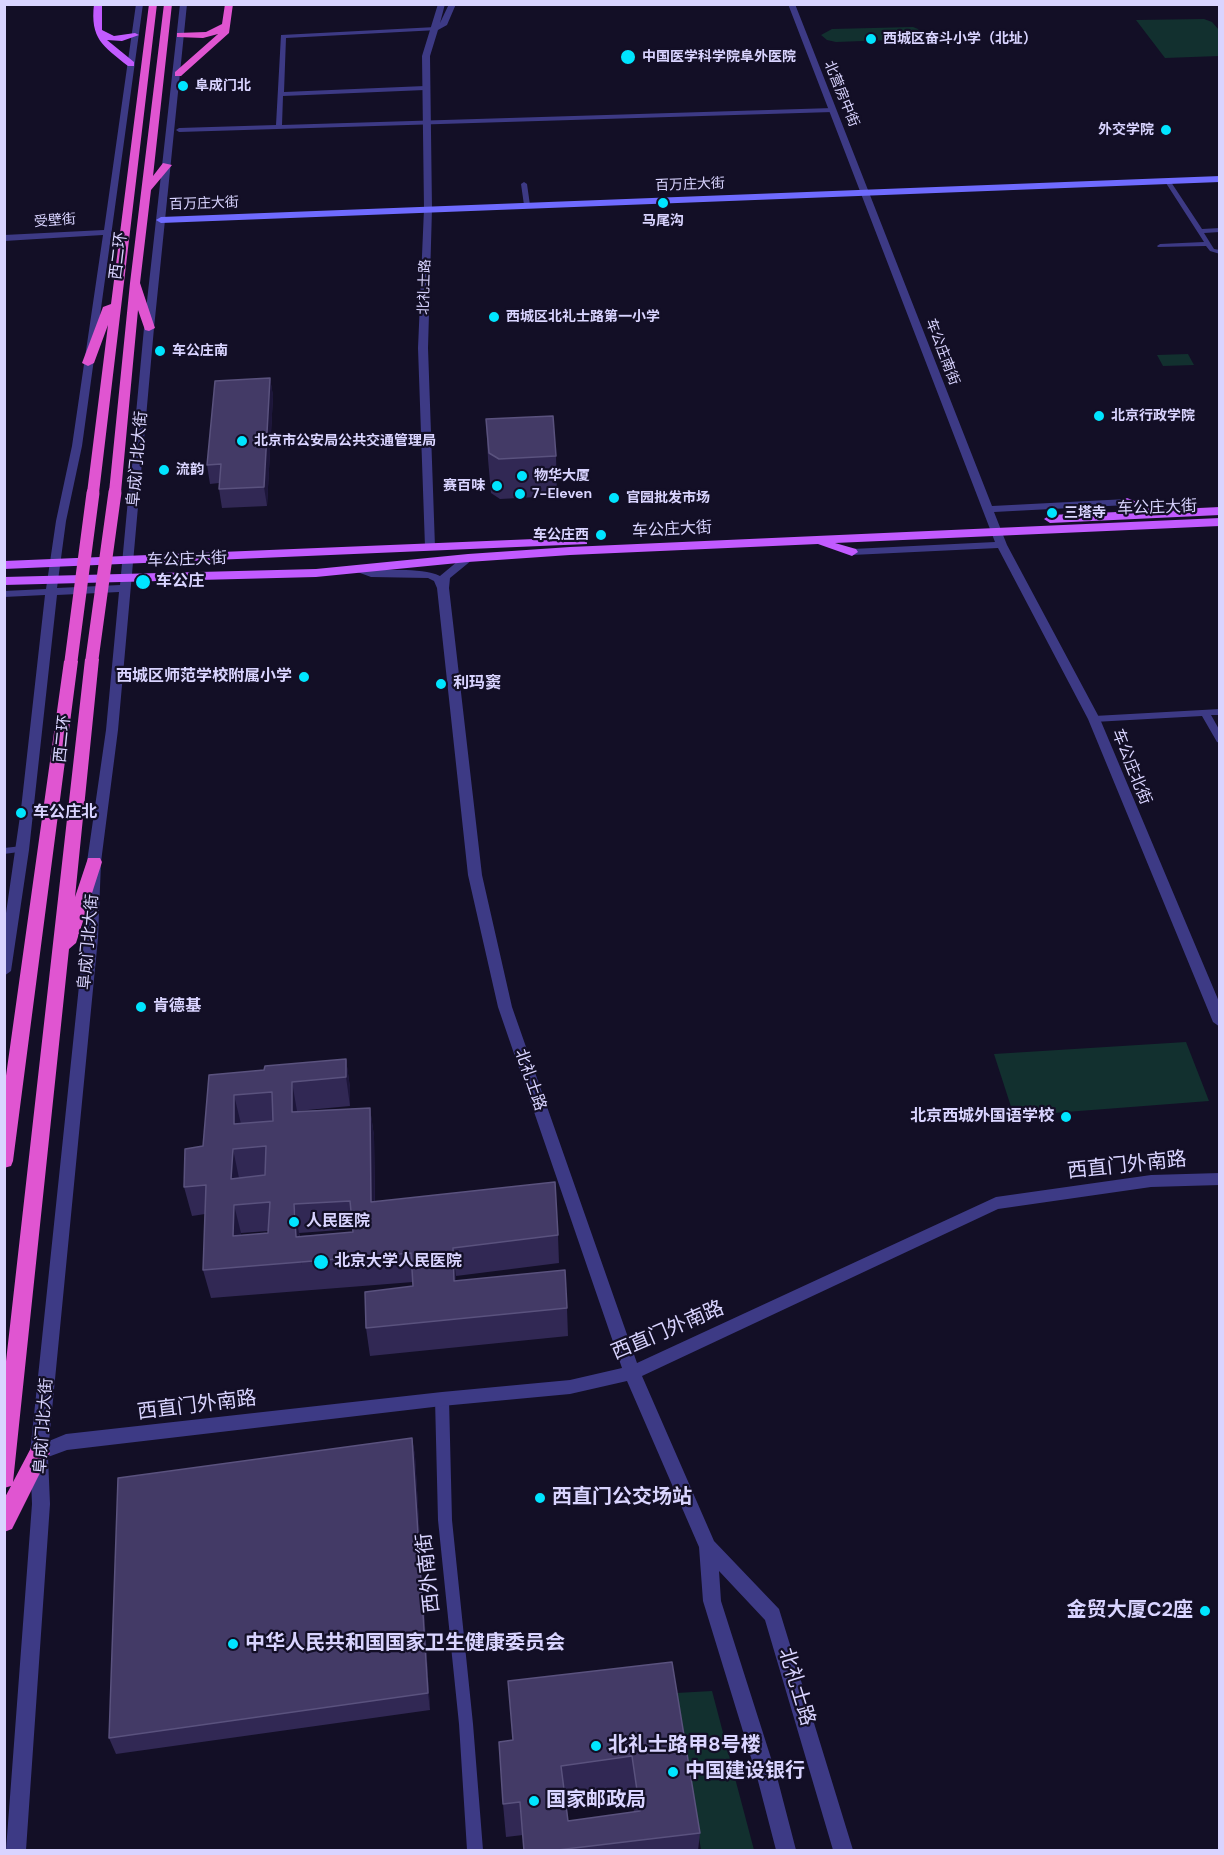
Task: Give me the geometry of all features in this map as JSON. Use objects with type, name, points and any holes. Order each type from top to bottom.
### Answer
[{"type":"highway","name":"西二环","points":[[4,1161],[93,493],[153,4]]},
{"type":"highway","name":"西二环","points":[[4,1479],[92,658],[115,492],[135,283],[168,4]]},
{"type":"highway","points":[[166,32],[180,38],[203,36],[221,28],[227,4]]},
{"type":"highway","points":[[178,74],[226,31],[227,4]]},
{"type":"highway","points":[[124,110],[137,125]]},
{"type":"highway","points":[[148,188],[166,165]]},
{"type":"highway","points":[[135,283],[149,328]]},
{"type":"highway","points":[[88,363],[118,284]]},
{"type":"highway","points":[[57,975],[94,862]]},
{"type":"highway","points":[[4,1522],[39,1453]]},
{"type":"main road","points":[[98,4],[95,28],[100,37],[131,64]]},
{"type":"main road","points":[[103,4],[100,27],[108,38],[126,39],[135,35]]},
{"type":"main road","name":"百万庄大街","points":[[161,220],[1220,179]]},
{"type":"main road","points":[[1127,502],[1158,514]]},
{"type":"main road","name":"车公庄大街","points":[[4,581],[52,586],[126,584],[357,570],[468,558],[813,540],[1220,511]]},
{"type":"main road","name":"车公庄大街","points":[[4,565],[994,526],[1220,522]]},
{"type":"main road","points":[[813,540],[852,552]]},
{"type":"street","points":[[4,971],[22,849],[54,563],[64,492],[77,446],[140,4]]},
{"type":"street","name":"阜成门北大街","points":[[16,1851],[41,1504],[39,1453],[91,938],[94,862],[112,730],[149,328],[184,4]]},
{"type":"street","name":"北礼士路","points":[[430,547],[423,348],[428,209],[425,88],[426,56],[442,4]]},
{"type":"street","name":"北礼士路","points":[[436,29],[444,23],[453,4]]},
{"type":"street","name":"北营房中街","points":[[791,4],[866,193]]},
{"type":"street","points":[[279,127],[283,36],[436,29]]},
{"type":"street","points":[[280,94],[425,88]]},
{"type":"street","points":[[179,130],[833,110]]},
{"type":"street","points":[[1167,180],[1212,250],[1220,252]]},
{"type":"street","points":[[525,184],[527,205]]},
{"type":"street","name":"车公庄南街","points":[[866,193],[994,526]]},
{"type":"street","points":[[1199,231],[1220,230]]},
{"type":"street","name":"受壁街","points":[[4,238],[107,232]]},
{"type":"street","points":[[1160,246],[1208,244]]},
{"type":"street","points":[[987,509],[1127,502]]},
{"type":"street","name":"车公庄北街","points":[[994,526],[1094,719],[1220,1022]]},
{"type":"street","points":[[852,552],[1002,545]]},
{"type":"street","points":[[443,588],[445,577],[468,558]]},
{"type":"street","points":[[357,570],[371,574],[430,575],[438,579],[443,588]]},
{"type":"street","points":[[4,594],[52,586]]},
{"type":"street","name":"北礼士路","points":[[443,588],[475,875],[505,1007],[632,1373],[708,1547],[712,1600],[767,1777],[786,1851]]},
{"type":"street","points":[[1094,719],[1220,712]]},
{"type":"street","points":[[1205,713],[1220,740]]},
{"type":"street","points":[[4,851],[22,849]]},
{"type":"street","name":"西直门外南路","points":[[39,1453],[66,1443],[442,1399],[570,1387],[632,1373],[996,1203],[1151,1181],[1220,1179]]},
{"type":"street","name":"西外南街","points":[[442,1399],[445,1520],[466,1724],[475,1851]]},
{"type":"street","name":"北礼士路","points":[[708,1547],[773,1615],[843,1851]]},
{"type":"green space","points":[[1204,19],[1212,22],[1219,30],[1219,56],[1165,58],[1136,20]]},
{"type":"green space","points":[[913,27],[918,29],[923,36],[917,39],[836,42],[827,40],[821,35],[832,29]]},
{"type":"green space","points":[[1188,354],[1194,365],[1163,366],[1157,355]]},
{"type":"green space","points":[[1186,1042],[1209,1101],[1014,1116],[994,1054]]},
{"type":"green space","points":[[712,1691],[754,1850],[701,1850],[676,1693]]},
{"type":"building","name":"北京市公安局公共交通管理局","points":[[270,378],[264,487],[219,489],[221,464],[207,465],[215,381]]},
{"type":"building","points":[[553,416],[556,456],[499,459],[489,453],[486,419]]},
{"type":"building","points":[[346,1059],[346,1077],[292,1082],[292,1112],[370,1108],[371,1202],[555,1182],[558,1235],[453,1248],[454,1281],[565,1270],[567,1308],[366,1328],[365,1292],[413,1286],[411,1253],[203,1270],[206,1185],[184,1187],[185,1149],[203,1146],[209,1075],[264,1070],[265,1066]],"holes":[[[272,1092],[273,1121],[234,1124],[234,1095]],[[266,1146],[265,1175],[231,1179],[233,1149]],[[350,1201],[353,1232],[296,1237],[294,1204]],[[270,1202],[268,1233],[233,1236],[234,1205]]]},
{"type":"building","points":[[412,1438],[428,1693],[109,1738],[118,1478]]},
{"type":"building","name":"北礼士路甲8号楼","points":[[672,1662],[700,1833],[549,1851],[524,1851],[520,1802],[503,1804],[499,1742],[513,1740],[508,1681]],"holes":[[[632,1756],[640,1811],[568,1821],[561,1766]]]},
{"type":"place","name":"西城区奋斗小学（北址）","points":[[871,39]]},
{"type":"place","name":"中国医学科学院阜外医院","points":[[628,57]]},
{"type":"place","name":"阜成门北","points":[[183,86]]},
{"type":"place","name":"外交学院","points":[[1166,130]]},
{"type":"place","name":"马尾沟","points":[[663,203]]},
{"type":"place","name":"西城区北礼士路第一小学","points":[[494,317]]},
{"type":"place","name":"车公庄南","points":[[160,351]]},
{"type":"place","name":"北京行政学院","points":[[1099,416]]},
{"type":"place","name":"北京市公安局公共交通管理局","points":[[242,441]]},
{"type":"place","name":"流韵","points":[[164,470]]},
{"type":"place","name":"物华大厦","points":[[522,476]]},
{"type":"place","name":"赛百味","points":[[497,486]]},
{"type":"place","name":"7-Eleven","points":[[520,494]]},
{"type":"place","name":"官园批发市场","points":[[614,498]]},
{"type":"place","name":"三塔寺","points":[[1052,513]]},
{"type":"place","name":"车公庄西","points":[[601,535]]},
{"type":"place","name":"车公庄","points":[[143,582]]},
{"type":"place","name":"西城区师范学校附属小学","points":[[304,677]]},
{"type":"place","name":"利玛窦","points":[[441,684]]},
{"type":"place","name":"车公庄北","points":[[21,813]]},
{"type":"place","name":"肯德基","points":[[141,1007]]},
{"type":"place","name":"北京西城外国语学校","points":[[1066,1117]]},
{"type":"place","name":"人民医院","points":[[294,1222]]},
{"type":"place","name":"北京大学人民医院","points":[[321,1262]]},
{"type":"place","name":"西直门公交场站","points":[[540,1498]]},
{"type":"place","name":"金贸大厦C2座","points":[[1205,1611]]},
{"type":"place","name":"中华人民共和国国家卫生健康委员会","points":[[233,1644]]},
{"type":"place","name":"北礼士路甲8号楼","points":[[596,1746]]},
{"type":"place","name":"中国建设银行","points":[[673,1772]]},
{"type":"place","name":"国家邮政局","points":[[534,1801]]}]
